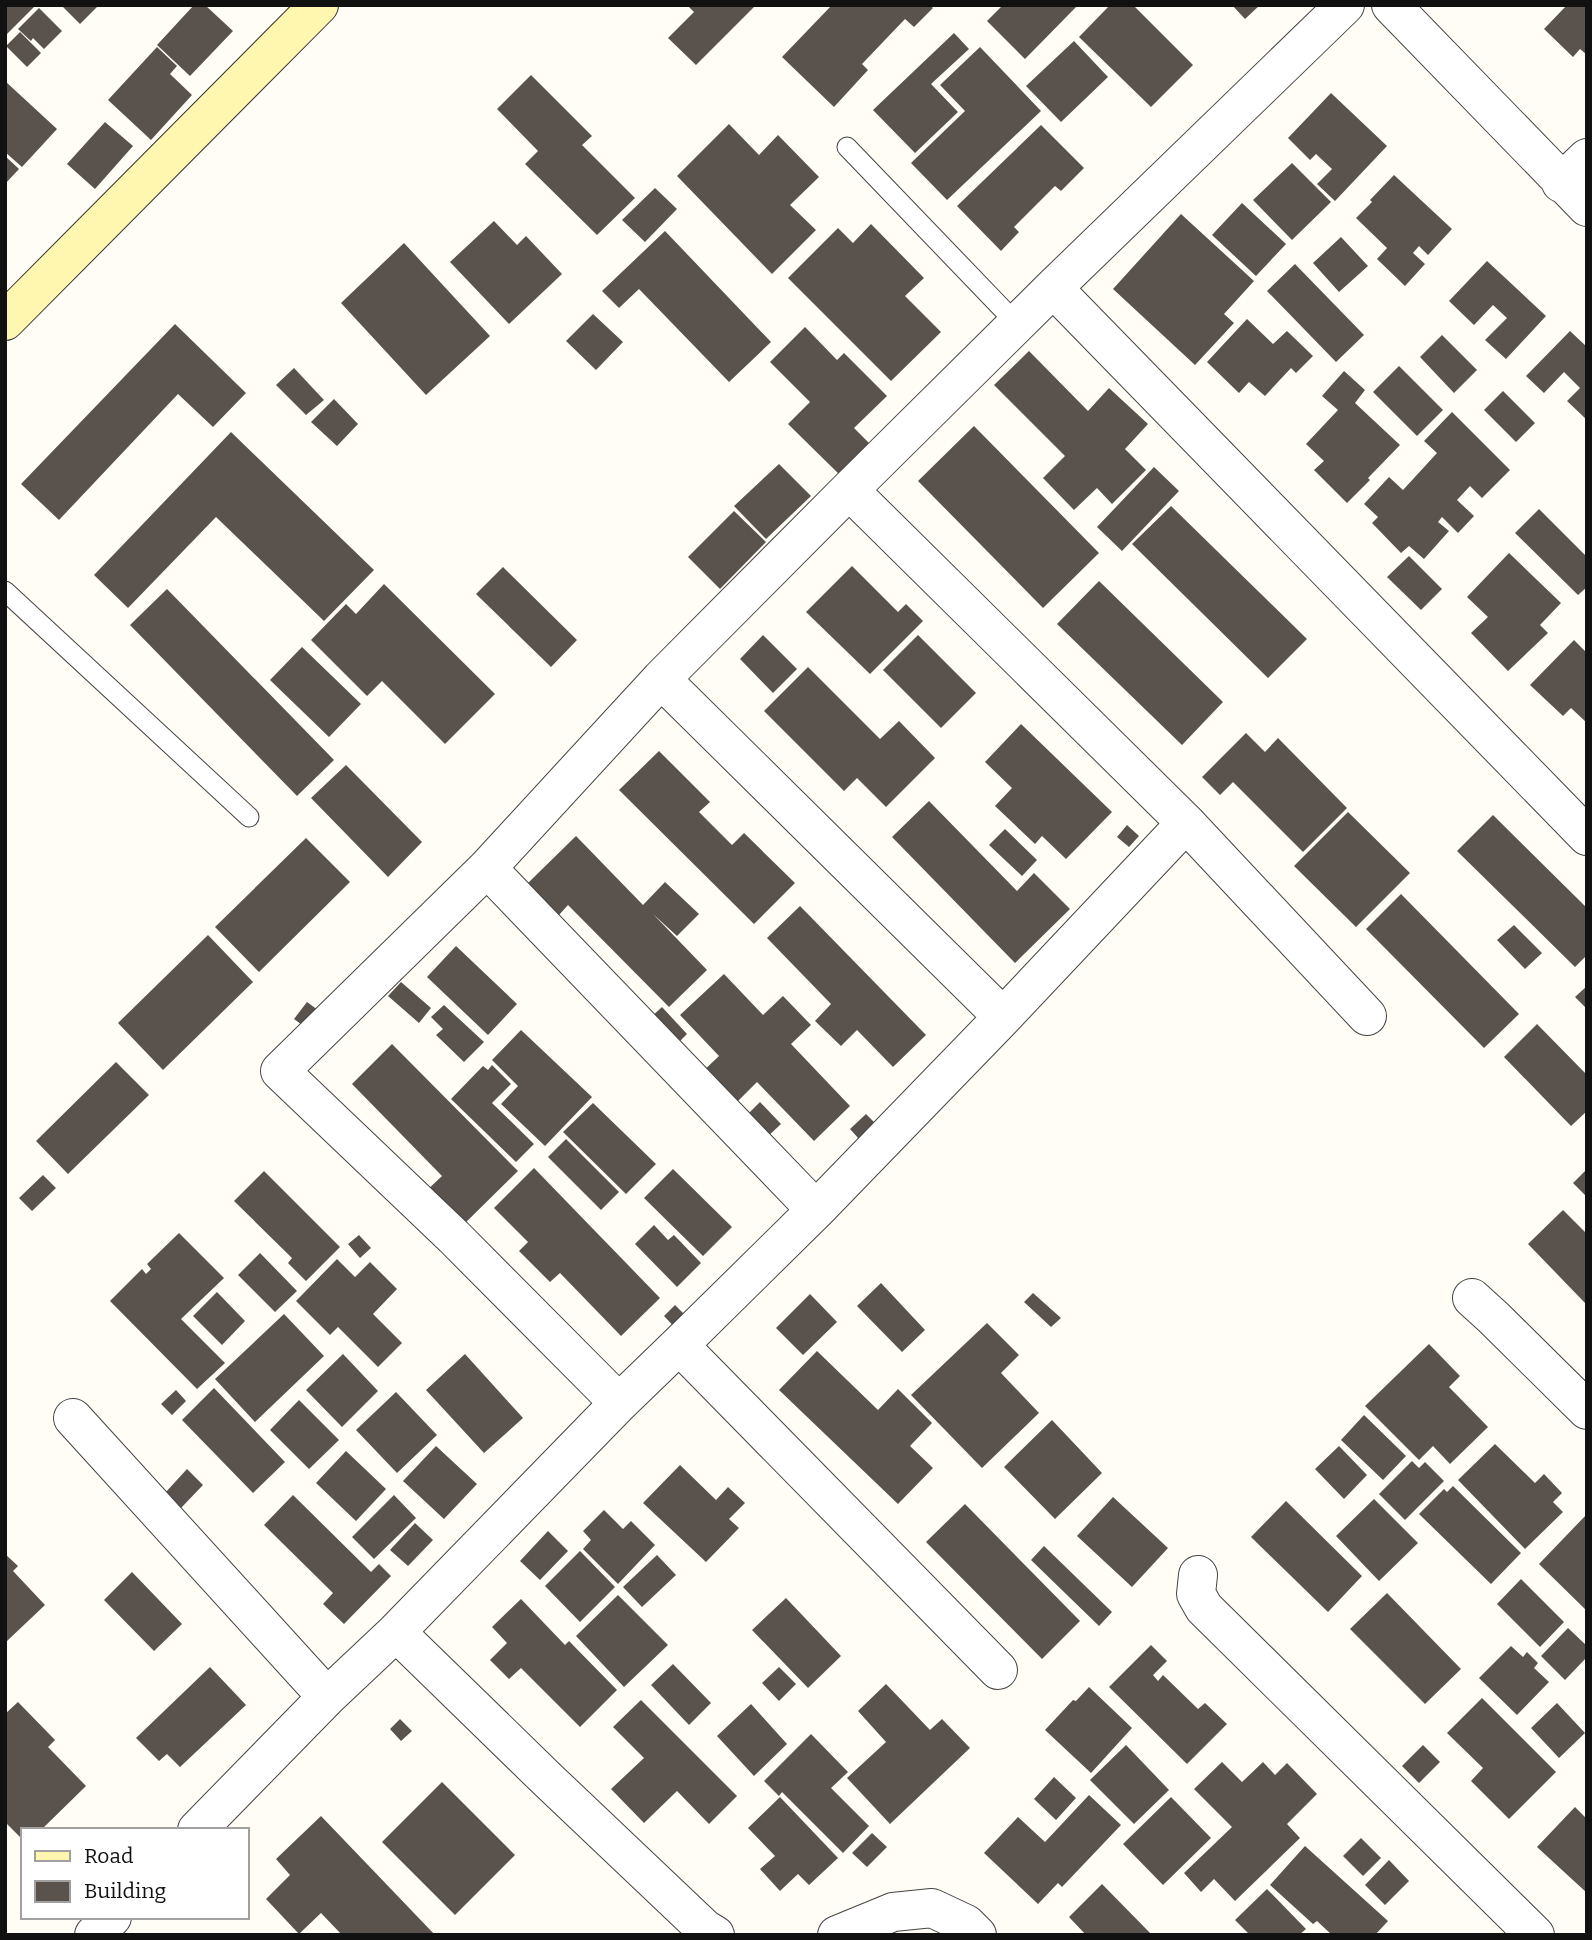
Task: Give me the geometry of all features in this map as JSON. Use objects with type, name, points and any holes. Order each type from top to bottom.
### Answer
[{"type":"street","points":[[5,320],[319,5]]},
{"type":"street","points":[[618,1403],[454,1237],[280,1071],[487,868],[661,679],[849,490],[1345,5]]},
{"type":"street","points":[[1391,5],[1578,183]]},
{"type":"street","points":[[1053,288],[1587,836]]},
{"type":"street","points":[[849,490],[1186,823],[1367,1016]]},
{"type":"street","points":[[661,679],[1003,1017]]},
{"type":"street","points":[[199,1828],[327,1697],[396,1632],[618,1403],[816,1210],[1186,823]]},
{"type":"street","points":[[487,868],[816,1210]]},
{"type":"street","points":[[1472,1298],[1587,1410]]},
{"type":"street","points":[[679,1345],[998,1670]]},
{"type":"street","points":[[73,1418],[327,1697]]},
{"type":"street","points":[[1198,1575],[1196,1594],[1210,1614],[1535,1935]]},
{"type":"street","points":[[396,1632],[549,1782],[705,1929],[715,1935]]},
{"type":"street","points":[[837,1935],[892,1912],[932,1908],[966,1924],[977,1935]]},
{"type":"street","points":[[94,1935],[109,1919]]},
{"type":"lane","points":[[847,147],[1017,324]]},
{"type":"lane","points":[[5,591],[249,817]]},
{"type":"building","points":[[5,5],[36,5],[5,36]]},
{"type":"building","points":[[61,5],[99,5],[80,24]]},
{"type":"building","points":[[194,5],[205,5],[233,31],[190,76],[157,45]]},
{"type":"building","points":[[687,5],[756,5],[696,65],[668,38],[694,12]]},
{"type":"building","points":[[832,5],[930,5],[933,8],[914,27],[905,19],[862,64],[868,70],[834,107],[782,57]]},
{"type":"building","points":[[1003,5],[1078,5],[1025,59],[987,21]]},
{"type":"building","points":[[1110,5],[1133,5],[1193,65],[1151,107],[1079,37]]},
{"type":"building","points":[[1232,5],[1260,5],[1245,19]]},
{"type":"building","points":[[1567,5],[1587,5],[1587,55],[1580,49],[1573,57],[1544,29]]},
{"type":"building","points":[[39,8],[62,31],[44,49],[18,29]]},
{"type":"building","points":[[20,32],[41,53],[27,67],[6,46]]},
{"type":"building","points":[[954,33],[969,49],[931,84],[958,112],[915,153],[873,110]]},
{"type":"building","points":[[1074,41],[1108,77],[1061,122],[1026,86]]},
{"type":"building","points":[[157,47],[177,66],[170,74],[192,95],[151,140],[108,100]]},
{"type":"building","points":[[980,47],[1041,111],[947,200],[911,163],[965,111],[940,85]]},
{"type":"building","points":[[531,75],[592,136],[582,145],[635,198],[597,235],[525,164],[538,151],[497,109]]},
{"type":"building","points":[[5,81],[57,129],[22,167],[5,152]]},
{"type":"building","points":[[1331,93],[1387,146],[1335,201],[1317,184],[1332,169],[1316,154],[1310,160],[1288,138]]},
{"type":"building","points":[[105,122],[133,146],[95,189],[67,164]]},
{"type":"building","points":[[729,124],[759,155],[778,135],[819,177],[790,205],[816,230],[772,274],[677,176]]},
{"type":"building","points":[[1041,125],[1084,168],[1061,191],[1055,186],[1014,227],[1019,232],[1001,251],[957,206]]},
{"type":"building","points":[[5,156],[19,169],[5,184]]},
{"type":"building","points":[[1292,163],[1331,202],[1292,240],[1253,200]]},
{"type":"building","points":[[1394,175],[1452,229],[1428,255],[1419,246],[1413,253],[1425,264],[1405,286],[1377,259],[1387,248],[1356,218]]},
{"type":"building","points":[[655,188],[677,209],[645,242],[622,220]]},
{"type":"building","points":[[1242,203],[1286,244],[1256,276],[1212,235]]},
{"type":"building","points":[[1181,214],[1254,281],[1224,314],[1234,323],[1195,365],[1113,289]]},
{"type":"building","points":[[494,221],[517,245],[526,236],[562,274],[509,324],[450,262]]},
{"type":"building","points":[[871,224],[924,278],[905,296],[941,332],[891,381],[788,278],[838,228],[853,243]]},
{"type":"building","points":[[665,231],[771,342],[729,382],[639,289],[619,308],[602,291]]},
{"type":"building","points":[[1341,237],[1368,266],[1339,292],[1313,263]]},
{"type":"building","points":[[404,243],[490,336],[426,395],[341,303]]},
{"type":"building","points":[[1487,261],[1546,316],[1506,359],[1485,340],[1507,318],[1493,305],[1474,325],[1449,301]]},
{"type":"building","points":[[1295,264],[1364,335],[1336,362],[1267,291]]},
{"type":"building","points":[[593,314],[623,342],[596,370],[566,341]]},
{"type":"building","points":[[1247,319],[1273,344],[1287,331],[1313,356],[1296,373],[1291,368],[1265,396],[1249,382],[1239,393],[1207,362]]},
{"type":"building","points":[[175,324],[246,393],[213,427],[178,394],[59,520],[21,484]]},
{"type":"building","points":[[805,327],[837,360],[844,353],[887,396],[854,428],[874,448],[844,479],[788,424],[810,402],[770,362]]},
{"type":"building","points":[[1570,331],[1587,347],[1587,420],[1567,401],[1580,388],[1564,372],[1544,393],[1526,376]]},
{"type":"building","points":[[1442,335],[1477,370],[1454,393],[1420,357]]},
{"type":"building","points":[[1029,351],[1088,411],[1109,388],[1148,424],[1125,449],[1146,470],[1112,504],[1097,488],[1074,510],[1043,478],[1065,456],[994,385]]},
{"type":"building","points":[[1399,366],[1443,410],[1417,436],[1373,392]]},
{"type":"building","points":[[294,368],[324,400],[306,415],[276,385]]},
{"type":"building","points":[[1344,371],[1365,390],[1355,403],[1400,445],[1347,503],[1314,470],[1324,461],[1306,444],[1338,410],[1322,396]]},
{"type":"building","points":[[1503,391],[1535,423],[1516,442],[1484,410]]},
{"type":"building","points":[[334,399],[358,424],[337,446],[311,422]]},
{"type":"building","points":[[1452,412],[1510,470],[1482,498],[1470,486],[1457,500],[1474,516],[1458,533],[1442,517],[1438,522],[1449,531],[1424,559],[1409,546],[1401,553],[1372,523],[1378,517],[1364,504],[1389,477],[1403,490],[1437,453],[1424,441]]},
{"type":"building","points":[[974,426],[1099,553],[1043,608],[918,481]]},
{"type":"building","points":[[231,432],[374,570],[324,621],[216,517],[128,608],[94,575]]},
{"type":"building","points":[[779,464],[811,496],[766,539],[734,506]]},
{"type":"building","points":[[1154,467],[1179,491],[1122,551],[1097,527]]},
{"type":"building","points":[[1171,506],[1307,639],[1268,678],[1132,544]]},
{"type":"building","points":[[1539,509],[1587,557],[1587,587],[1578,595],[1515,533]]},
{"type":"building","points":[[734,511],[766,542],[720,589],[688,557]]},
{"type":"building","points":[[1509,553],[1561,603],[1540,625],[1548,633],[1508,671],[1471,633],[1488,617],[1467,597]]},
{"type":"building","points":[[1409,556],[1442,589],[1421,610],[1387,577]]},
{"type":"building","points":[[852,566],[898,612],[906,604],[923,621],[870,674],[806,612]]},
{"type":"building","points":[[503,567],[577,640],[551,667],[476,594]]},
{"type":"building","points":[[1099,581],[1223,702],[1182,745],[1057,624]]},
{"type":"building","points":[[384,584],[495,694],[445,744],[382,681],[367,696],[311,640],[346,604],[356,614]]},
{"type":"building","points":[[167,589],[334,760],[297,796],[130,625]]},
{"type":"building","points":[[763,635],[797,669],[773,693],[740,659]]},
{"type":"building","points":[[918,635],[976,693],[941,728],[883,670]]},
{"type":"building","points":[[1574,640],[1587,653],[1587,723],[1571,708],[1563,716],[1530,685]]},
{"type":"building","points":[[302,647],[361,704],[329,737],[270,680]]},
{"type":"building","points":[[808,667],[880,739],[899,721],[935,758],[886,807],[857,778],[844,791],[764,711]]},
{"type":"building","points":[[1021,724],[1112,812],[1066,859],[1042,836],[1035,844],[995,806],[1012,788],[985,762]]},
{"type":"building","points":[[1246,733],[1265,752],[1278,738],[1347,808],[1303,852],[1233,782],[1220,795],[1202,777]]},
{"type":"building","points":[[659,751],[710,802],[699,812],[732,845],[744,833],[795,883],[754,924],[619,790]]},
{"type":"building","points":[[346,765],[422,842],[388,877],[311,798]]},
{"type":"building","points":[[929,801],[1017,891],[1034,873],[1070,909],[1015,963],[892,837]]},
{"type":"building","points":[[1348,812],[1410,873],[1356,927],[1294,866]]},
{"type":"building","points":[[1493,815],[1587,908],[1587,955],[1575,967],[1457,851]]},
{"type":"building","points":[[1127,825],[1139,836],[1129,847],[1117,837]]},
{"type":"building","points":[[1005,829],[1037,860],[1022,876],[989,845]]},
{"type":"building","points":[[576,836],[643,905],[665,882],[699,914],[677,936],[653,914],[707,970],[669,1007],[568,905],[559,915],[528,883]]},
{"type":"building","points":[[306,838],[350,882],[259,972],[215,927]]},
{"type":"building","points":[[1401,894],[1519,1014],[1484,1048],[1366,929]]},
{"type":"building","points":[[800,906],[926,1035],[893,1067],[857,1030],[841,1046],[815,1021],[831,1004],[767,938]]},
{"type":"building","points":[[1514,925],[1542,953],[1525,969],[1497,940]]},
{"type":"building","points":[[208,935],[253,982],[163,1070],[118,1023]]},
{"type":"building","points":[[456,946],[517,1004],[488,1035],[427,977]]},
{"type":"building","points":[[724,974],[763,1015],[783,996],[811,1025],[791,1044],[850,1106],[814,1141],[757,1082],[731,1108],[699,1075],[719,1056],[680,1015]]},
{"type":"building","points":[[401,982],[431,1008],[419,1023],[388,996]]},
{"type":"building","points":[[1587,986],[1587,1009],[1575,997]]},
{"type":"building","points":[[307,1002],[322,1013],[309,1030],[294,1019]]},
{"type":"building","points":[[444,1005],[484,1042],[464,1062],[436,1035],[443,1029],[431,1017]]},
{"type":"building","points":[[662,1007],[687,1034],[674,1047],[648,1020]]},
{"type":"building","points":[[1537,1024],[1587,1075],[1587,1111],[1571,1126],[1504,1057]]},
{"type":"building","points":[[521,1030],[592,1097],[545,1146],[501,1104],[518,1086],[492,1060]]},
{"type":"building","points":[[392,1044],[518,1171],[458,1230],[423,1194],[442,1176],[352,1084]]},
{"type":"building","points":[[116,1062],[149,1095],[68,1174],[36,1141]]},
{"type":"building","points":[[492,1065],[511,1084],[492,1103],[534,1144],[516,1162],[451,1099],[483,1066],[488,1070]]},
{"type":"building","points":[[760,1102],[781,1124],[765,1139],[744,1118]]},
{"type":"building","points":[[593,1103],[656,1164],[626,1194],[563,1132]]},
{"type":"building","points":[[866,1114],[875,1123],[868,1149],[850,1129]]},
{"type":"building","points":[[566,1139],[619,1192],[601,1210],[548,1157]]},
{"type":"building","points":[[534,1168],[660,1298],[621,1336],[560,1273],[550,1282],[519,1251],[528,1242],[494,1208]]},
{"type":"building","points":[[673,1169],[732,1227],[703,1256],[644,1198]]},
{"type":"building","points":[[1587,1169],[1587,1197],[1573,1183]]},
{"type":"building","points":[[264,1171],[340,1247],[306,1281],[288,1263],[292,1258],[234,1201]]},
{"type":"building","points":[[43,1175],[56,1188],[32,1211],[19,1198]]},
{"type":"building","points":[[1563,1210],[1587,1234],[1587,1305],[1528,1244]]},
{"type":"building","points":[[654,1225],[668,1240],[674,1235],[701,1263],[677,1287],[635,1244]]},
{"type":"building","points":[[179,1233],[224,1278],[181,1319],[225,1363],[197,1389],[110,1301],[142,1269],[146,1274],[151,1269],[147,1264]]},
{"type":"building","points":[[359,1235],[371,1248],[360,1258],[348,1244]]},
{"type":"building","points":[[260,1253],[297,1291],[275,1312],[238,1275]]},
{"type":"building","points":[[337,1259],[355,1277],[370,1262],[397,1289],[373,1314],[402,1343],[378,1367],[338,1327],[330,1335],[296,1301]]},
{"type":"building","points":[[881,1283],[925,1330],[902,1352],[857,1306]]},
{"type":"building","points":[[217,1292],[245,1321],[222,1345],[193,1316]]},
{"type":"building","points":[[1033,1293],[1061,1318],[1051,1327],[1024,1302]]},
{"type":"building","points":[[810,1294],[837,1322],[803,1355],[776,1328]]},
{"type":"building","points":[[675,1305],[691,1321],[679,1332],[664,1316]]},
{"type":"building","points":[[284,1314],[324,1356],[255,1422],[215,1379]]},
{"type":"building","points":[[987,1323],[1019,1355],[1001,1373],[1039,1413],[982,1468],[911,1395]]},
{"type":"building","points":[[1429,1344],[1460,1376],[1449,1387],[1488,1427],[1450,1464],[1433,1446],[1419,1460],[1365,1406]]},
{"type":"building","points":[[817,1351],[878,1410],[898,1389],[932,1423],[910,1446],[933,1468],[898,1504],[779,1390]]},
{"type":"building","points":[[343,1354],[378,1391],[342,1427],[306,1390]]},
{"type":"building","points":[[465,1354],[523,1418],[484,1453],[426,1390]]},
{"type":"building","points":[[214,1388],[285,1462],[253,1493],[182,1420]]},
{"type":"building","points":[[176,1390],[186,1401],[172,1415],[161,1404]]},
{"type":"building","points":[[396,1392],[437,1435],[397,1473],[356,1430]]},
{"type":"building","points":[[299,1400],[339,1440],[309,1469],[270,1430]]},
{"type":"building","points":[[1364,1415],[1406,1456],[1383,1480],[1341,1440]]},
{"type":"building","points":[[1052,1420],[1102,1473],[1055,1519],[1004,1467]]},
{"type":"building","points":[[1495,1444],[1535,1483],[1544,1474],[1562,1493],[1553,1502],[1563,1512],[1525,1549],[1458,1480]]},
{"type":"building","points":[[436,1446],[477,1484],[444,1519],[403,1481]]},
{"type":"building","points":[[1339,1446],[1367,1475],[1344,1499],[1315,1469]]},
{"type":"building","points":[[346,1451],[386,1489],[356,1521],[316,1483]]},
{"type":"building","points":[[1412,1461],[1419,1468],[1425,1462],[1444,1481],[1405,1520],[1379,1494]]},
{"type":"building","points":[[680,1465],[716,1500],[728,1487],[745,1503],[729,1519],[739,1528],[706,1562],[643,1503]]},
{"type":"building","points":[[187,1469],[203,1485],[181,1508],[165,1493]]},
{"type":"building","points":[[1453,1486],[1521,1553],[1491,1584],[1419,1514],[1444,1489],[1447,1492]]},
{"type":"building","points":[[293,1495],[371,1572],[379,1564],[391,1576],[344,1624],[323,1604],[333,1593],[264,1525]]},
{"type":"building","points":[[394,1495],[416,1518],[374,1559],[352,1537]]},
{"type":"building","points":[[1113,1497],[1168,1548],[1132,1587],[1077,1536]]},
{"type":"building","points":[[1374,1499],[1418,1543],[1379,1581],[1336,1536]]},
{"type":"building","points":[[1286,1501],[1362,1576],[1328,1612],[1251,1537]]},
{"type":"building","points":[[965,1504],[1080,1621],[1042,1659],[926,1542]]},
{"type":"building","points":[[604,1510],[623,1529],[631,1521],[655,1545],[618,1584],[583,1549],[591,1540],[583,1531]]},
{"type":"building","points":[[1587,1514],[1587,1611],[1539,1564]]},
{"type":"building","points":[[415,1523],[433,1540],[408,1566],[390,1550]]},
{"type":"building","points":[[548,1531],[568,1551],[540,1580],[520,1561]]},
{"type":"building","points":[[1044,1546],[1112,1612],[1099,1626],[1031,1560]]},
{"type":"building","points":[[580,1551],[615,1587],[580,1622],[545,1586]]},
{"type":"building","points":[[5,1554],[18,1566],[13,1571],[45,1605],[7,1641],[5,1639]]},
{"type":"building","points":[[657,1555],[676,1575],[642,1607],[623,1587]]},
{"type":"building","points":[[132,1572],[182,1624],[154,1651],[104,1600]]},
{"type":"building","points":[[1521,1579],[1564,1622],[1540,1647],[1497,1604]]},
{"type":"building","points":[[1387,1593],[1461,1669],[1425,1704],[1350,1629]]},
{"type":"building","points":[[618,1595],[668,1645],[624,1687],[576,1636]]},
{"type":"building","points":[[786,1598],[841,1656],[808,1688],[752,1630]]},
{"type":"building","points":[[521,1599],[565,1645],[569,1641],[617,1690],[580,1727],[521,1668],[509,1679],[490,1660],[507,1643],[492,1627]]},
{"type":"building","points":[[1568,1628],[1587,1646],[1587,1657],[1565,1680],[1541,1656]]},
{"type":"building","points":[[1151,1645],[1167,1661],[1153,1675],[1158,1681],[1163,1675],[1198,1709],[1205,1703],[1227,1724],[1187,1764],[1109,1687]]},
{"type":"building","points":[[1511,1646],[1523,1657],[1527,1652],[1538,1663],[1534,1668],[1549,1682],[1517,1715],[1479,1678]]},
{"type":"building","points":[[673,1664],[711,1703],[689,1725],[651,1685]]},
{"type":"building","points":[[210,1667],[246,1705],[180,1767],[167,1754],[159,1761],[136,1738]]},
{"type":"building","points":[[779,1667],[796,1684],[779,1701],[762,1683]]},
{"type":"building","points":[[886,1684],[930,1730],[942,1719],[970,1748],[890,1824],[847,1778],[886,1742],[858,1711]]},
{"type":"building","points":[[1089,1687],[1132,1728],[1091,1773],[1045,1730]]},
{"type":"building","points":[[1482,1698],[1556,1772],[1509,1819],[1471,1781],[1483,1768],[1447,1733]]},
{"type":"building","points":[[641,1700],[737,1796],[709,1824],[677,1791],[644,1823],[611,1789],[644,1758],[613,1727]]},
{"type":"building","points":[[18,1702],[55,1740],[48,1747],[86,1786],[43,1828],[21,1828],[21,1838],[5,1822],[5,1714]]},
{"type":"building","points":[[1557,1703],[1585,1733],[1559,1758],[1531,1728]]},
{"type":"building","points":[[751,1704],[787,1744],[754,1776],[717,1736]]},
{"type":"building","points":[[400,1719],[412,1731],[401,1741],[390,1729]]},
{"type":"building","points":[[811,1734],[848,1772],[831,1788],[869,1826],[843,1853],[782,1792],[779,1796],[764,1781]]},
{"type":"building","points":[[1126,1745],[1169,1790],[1134,1824],[1090,1780]]},
{"type":"building","points":[[1423,1745],[1440,1762],[1419,1783],[1402,1766]]},
{"type":"building","points":[[1222,1762],[1242,1782],[1263,1762],[1275,1775],[1287,1763],[1317,1794],[1287,1824],[1300,1838],[1235,1901],[1214,1879],[1201,1892],[1184,1873],[1232,1827],[1194,1789]]},
{"type":"building","points":[[1054,1777],[1076,1798],[1056,1820],[1034,1799]]},
{"type":"building","points":[[442,1782],[515,1855],[455,1915],[382,1842]]},
{"type":"building","points":[[1089,1795],[1121,1825],[1062,1887],[1058,1883],[1038,1904],[984,1853],[1018,1817],[1045,1842]]},
{"type":"building","points":[[780,1797],[838,1858],[809,1885],[798,1874],[780,1891],[760,1869],[775,1856],[748,1828]]},
{"type":"building","points":[[1171,1797],[1211,1838],[1163,1885],[1123,1844]]},
{"type":"building","points":[[1575,1807],[1587,1819],[1587,1893],[1537,1847]]},
{"type":"building","points":[[321,1816],[435,1935],[342,1935],[321,1913],[299,1934],[266,1899],[290,1875],[276,1859]]},
{"type":"building","points":[[872,1833],[887,1847],[867,1867],[852,1853]]},
{"type":"building","points":[[1361,1838],[1381,1858],[1363,1876],[1343,1856]]},
{"type":"building","points":[[1305,1846],[1388,1921],[1375,1935],[1332,1935],[1317,1921],[1313,1924],[1270,1885]]},
{"type":"building","points":[[1389,1860],[1409,1881],[1385,1905],[1365,1885]]},
{"type":"building","points":[[1102,1884],[1152,1935],[1086,1935],[1069,1917]]},
{"type":"building","points":[[1267,1889],[1306,1929],[1299,1935],[1250,1935],[1235,1920]]}]
